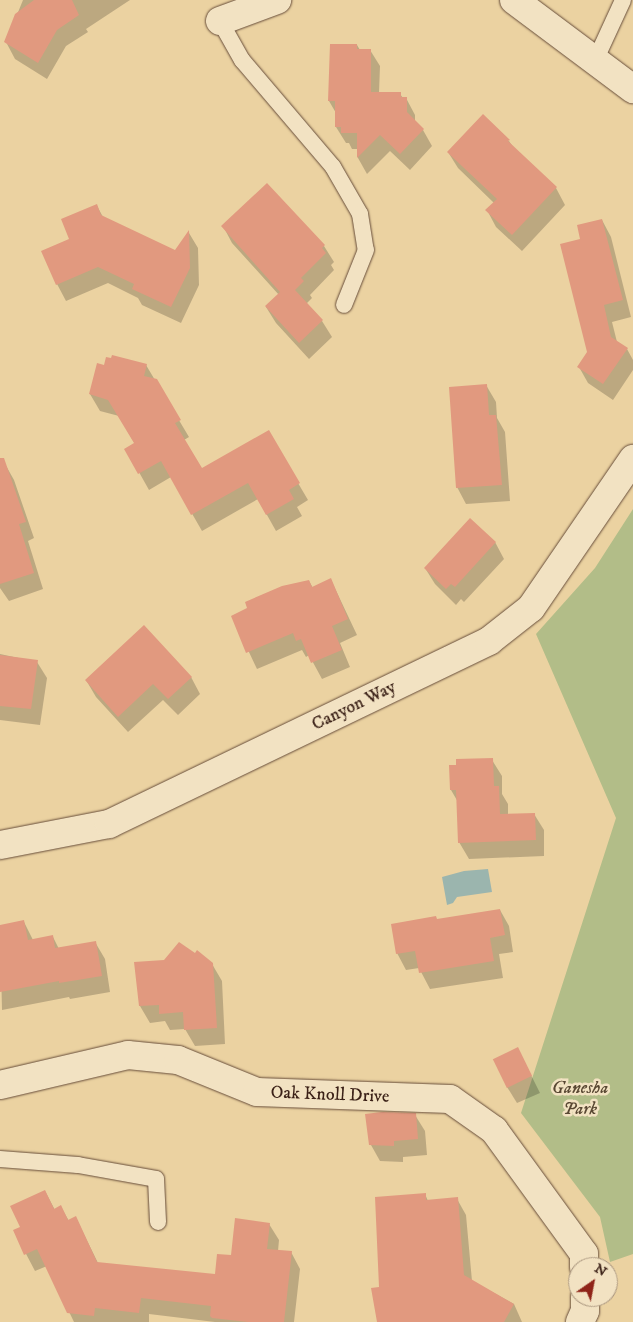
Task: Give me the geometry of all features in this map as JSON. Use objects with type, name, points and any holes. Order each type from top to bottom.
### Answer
[{"type":"street","points":[[220,21],[277,0]]},
{"type":"street","points":[[514,0],[633,89]]},
{"type":"street","name":"Canyon Way","points":[[0,845],[109,824],[489,641],[531,608],[633,459]]},
{"type":"street","name":"Oak Knoll Drive","points":[[0,1086],[128,1055],[178,1060],[257,1092],[450,1099],[494,1130],[584,1254],[584,1257]]},
{"type":"street","points":[[580,1322],[585,1307]]},
{"type":"lane","points":[[595,61],[623,0]]},
{"type":"lane","points":[[220,21],[242,60],[333,167],[360,214],[366,250],[344,305]]},
{"type":"lane","points":[[0,1159],[78,1165],[156,1179],[158,1222]]},
{"type":"green space","name":"Ganesha Park","points":[[633,509],[633,1254],[618,1259],[618,1257],[609,1257],[600,1217],[521,1113],[616,818],[536,634],[595,568]]},
{"type":"water","points":[[488,869],[492,892],[457,897],[453,903],[447,905],[442,877],[464,871]]},
{"type":"building","points":[[34,0],[72,0],[79,15],[57,30],[38,63],[4,42],[15,14]]},
{"type":"building","points":[[330,44],[357,44],[357,49],[371,49],[371,92],[401,92],[401,97],[407,97],[407,112],[424,129],[400,154],[380,135],[357,158],[357,133],[341,133],[341,127],[335,127],[335,101],[328,101]]},
{"type":"building","points":[[483,114],[510,140],[508,141],[557,187],[512,235],[485,210],[497,199],[447,152]]},
{"type":"building","points":[[267,183],[325,245],[322,248],[326,253],[301,278],[304,281],[295,290],[323,320],[299,343],[265,306],[280,292],[221,226]]},
{"type":"building","points":[[97,204],[101,215],[175,250],[189,230],[190,268],[171,307],[132,289],[134,284],[98,267],[56,285],[41,251],[69,239],[61,219]]},
{"type":"building","points":[[602,219],[623,300],[604,305],[611,337],[628,348],[603,384],[577,367],[587,352],[560,244],[580,239],[577,225]]},
{"type":"building","points":[[112,355],[147,364],[144,376],[157,379],[181,420],[175,423],[202,468],[269,430],[300,483],[289,490],[294,499],[266,515],[248,483],[191,515],[161,461],[138,474],[124,449],[134,443],[108,400],[89,394],[97,363],[104,365],[106,357],[111,358]]},
{"type":"building","points":[[487,384],[489,415],[496,415],[502,485],[456,488],[449,387]]},
{"type":"building","points":[[0,458],[4,458],[26,522],[19,524],[34,573],[0,584]]},
{"type":"building","points":[[470,518],[496,542],[455,587],[451,584],[446,589],[424,568]]},
{"type":"building","points":[[331,578],[348,619],[332,626],[342,650],[311,663],[301,639],[296,641],[293,633],[246,653],[231,616],[247,608],[245,602],[282,586],[309,580],[312,587]]},
{"type":"building","points":[[144,625],[192,677],[168,699],[153,684],[118,717],[85,680]]},
{"type":"building","points":[[0,655],[38,660],[31,709],[0,706]]},
{"type":"building","points":[[493,758],[494,786],[499,786],[500,814],[535,813],[536,840],[458,843],[456,790],[450,790],[449,765],[456,765],[456,759]]},
{"type":"building","points":[[500,909],[505,935],[490,938],[494,961],[419,973],[415,951],[396,954],[391,924],[436,916],[437,919]]},
{"type":"building","points":[[24,920],[28,940],[53,935],[55,948],[96,941],[102,976],[59,983],[59,981],[0,992],[0,925]]},
{"type":"building","points":[[179,942],[195,953],[197,950],[213,963],[217,1028],[184,1030],[183,1012],[159,1014],[159,1005],[139,1006],[134,962],[164,960]]},
{"type":"building","points":[[518,1047],[532,1076],[507,1088],[493,1059]]},
{"type":"building","points":[[382,1112],[416,1113],[418,1139],[394,1141],[394,1146],[369,1145],[365,1114]]},
{"type":"building","points":[[45,1190],[54,1209],[61,1205],[68,1220],[76,1216],[97,1262],[215,1274],[217,1254],[231,1255],[235,1218],[270,1223],[267,1249],[292,1251],[284,1322],[248,1322],[212,1318],[210,1316],[211,1306],[141,1298],[139,1313],[95,1308],[94,1316],[67,1313],[37,1249],[24,1255],[13,1230],[20,1227],[10,1206]]},
{"type":"building","points":[[426,1193],[426,1200],[458,1197],[464,1275],[514,1304],[504,1322],[377,1322],[371,1288],[379,1287],[375,1197]]}]
